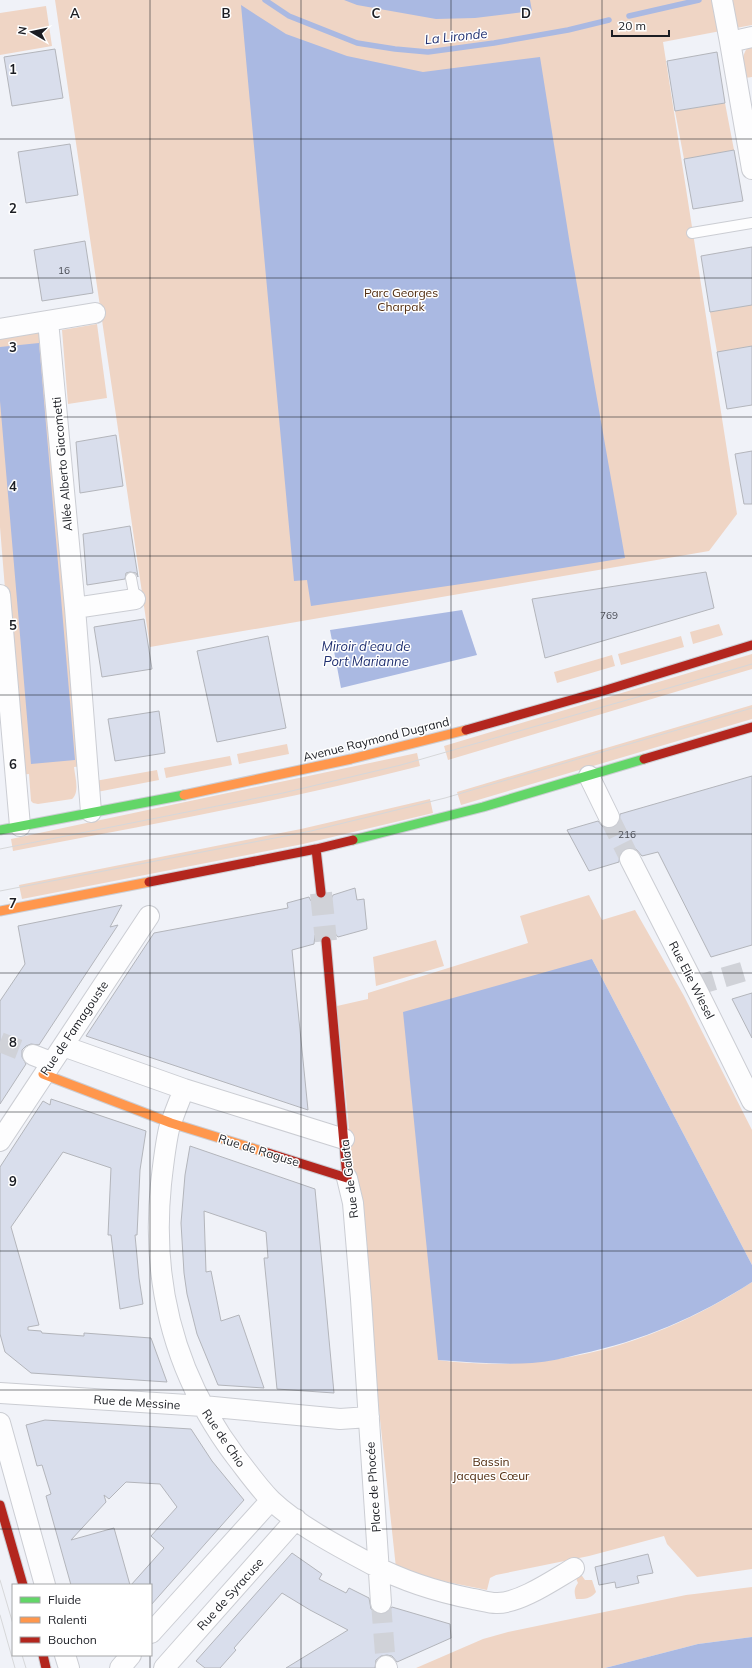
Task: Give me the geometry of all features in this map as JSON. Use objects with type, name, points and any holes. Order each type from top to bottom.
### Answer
[{"type":"main road","name":"Avenue Raymond Dugrand","points":[[0,830],[260,779],[442,736],[752,645]]},
{"type":"main road","points":[[0,911],[316,849],[484,807],[752,727]]},
{"type":"main road","points":[[316,849],[321,893]]},
{"type":"main road","name":"Rue de Galata","points":[[326,941],[348,1178]]},
{"type":"main road","name":"Rue de Raguse","points":[[42,1064],[171,1123],[348,1178]]},
{"type":"main road","points":[[0,1505],[23,1584]]},
{"type":"main road","points":[[43,1656],[46,1668]]},
{"type":"street","points":[[722,0],[752,169]]},
{"type":"street","points":[[730,42],[752,37]]},
{"type":"street","points":[[0,329],[95,313]]},
{"type":"street","name":"Allée Alberto Giacometti","points":[[48,321],[75,608],[92,812]]},
{"type":"street","points":[[0,595],[20,826]]},
{"type":"street","points":[[75,608],[135,599]]},
{"type":"street","points":[[588,776],[609,817]]},
{"type":"street","name":"Rue Elie Wiesel","points":[[630,859],[696,986],[752,1101]]},
{"type":"street","name":"Rue de Famagouste","points":[[0,1141],[42,1064],[63,1046],[149,916]]},
{"type":"street","points":[[63,1046],[184,1089],[344,1139]]},
{"type":"street","points":[[171,1123],[184,1089]]},
{"type":"street","name":"Rue de Chio","points":[[171,1123],[158,1208],[158,1248],[161,1280],[172,1330],[186,1371],[220,1436],[271,1500],[296,1519],[344,1550],[378,1563],[419,1586],[451,1595],[497,1603],[520,1597],[546,1585],[574,1568]]},
{"type":"street","name":"Rue de Galata","points":[[348,1178],[353,1203],[362,1299],[369,1417]]},
{"type":"street","name":"Rue de Messine","points":[[0,1393],[203,1406],[340,1419],[369,1417]]},
{"type":"street","name":"Place de Phocée","points":[[369,1417],[378,1563],[382,1603]]},
{"type":"street","points":[[0,1423],[45,1584]]},
{"type":"street","points":[[152,1632],[271,1500]]},
{"type":"street","name":"Rue de Syracuse","points":[[164,1668],[296,1519]]},
{"type":"street","points":[[65,1656],[68,1668]]},
{"type":"street","points":[[120,1668],[130,1656]]},
{"type":"lane","points":[[692,233],[752,223]]},
{"type":"lane","points":[[131,578],[135,599]]},
{"type":"green space","name":"Parc Georges Charpak","points":[[55,0],[752,0],[752,25],[663,42],[737,514],[709,551],[150,647]]},
{"type":"green space","points":[[46,6],[52,46],[0,55],[0,13]]},
{"type":"green space","points":[[752,46],[752,77],[745,78],[743,58],[748,47]]},
{"type":"green space","points":[[725,103],[734,150],[684,159],[675,111]]},
{"type":"green space","points":[[752,305],[752,346],[717,352],[710,312]]},
{"type":"green space","points":[[97,324],[107,398],[68,404],[62,330]]},
{"type":"green space","points":[[46,328],[83,766],[74,767],[76,792],[72,799],[38,804],[31,801],[29,774],[20,775],[0,527],[0,335]]},
{"type":"green space","points":[[719,624],[723,635],[693,644],[690,632]]},
{"type":"green space","points":[[681,636],[684,647],[621,665],[618,654]]},
{"type":"green space","points":[[752,654],[752,669],[448,760],[444,746]]},
{"type":"green space","points":[[612,655],[615,666],[557,683],[554,672]]},
{"type":"green space","points":[[752,705],[752,719],[461,805],[457,792]]},
{"type":"green space","points":[[287,744],[289,754],[239,764],[237,754]]},
{"type":"green space","points":[[417,753],[420,766],[218,812],[13,851],[11,839]]},
{"type":"green space","points":[[230,756],[232,765],[166,778],[164,768]]},
{"type":"green space","points":[[157,770],[159,780],[97,792],[95,781]]},
{"type":"green space","points":[[430,799],[433,813],[303,844],[22,899],[19,885],[301,829]]},
{"type":"green space","name":"Bassin Jacques Cœur","points":[[589,895],[602,920],[635,910],[684,996],[752,1130],[752,1265],[592,959],[438,1360],[480,1363],[522,1363],[562,1358],[602,1350],[641,1338],[679,1322],[716,1304],[752,1282],[752,1569],[697,1577],[667,1544],[664,1536],[589,1556],[496,1575],[490,1578],[487,1590],[427,1578],[396,1568],[337,1006],[368,999],[368,993],[528,943],[520,916]]},
{"type":"green space","points":[[436,940],[444,966],[376,986],[373,957]]},
{"type":"green space","points":[[580,1573],[585,1580],[592,1580],[596,1592],[585,1599],[576,1599],[575,1594],[578,1583],[575,1576]]},
{"type":"green space","points":[[752,1587],[752,1637],[698,1644],[605,1668],[416,1668],[483,1639],[508,1632],[686,1595]]},
{"type":"water","points":[[344,0],[530,0],[532,11],[475,18],[436,19],[357,5]]},
{"type":"water","points":[[241,5],[286,34],[347,56],[423,72],[540,57],[571,251],[625,558],[311,606],[307,580],[294,581]]},
{"type":"water","points":[[39,343],[75,760],[31,764],[0,401],[0,347]]},
{"type":"water","name":"Miroir d'eau de Port Marianne","points":[[462,610],[477,655],[341,688],[330,630]]},
{"type":"water","points":[[592,959],[752,1265],[752,1282],[732,1295],[690,1317],[647,1335],[603,1349],[556,1360],[520,1364],[438,1360],[403,1012]]},
{"type":"water","points":[[752,1637],[752,1668],[605,1668],[698,1644]]},
{"type":"building","points":[[55,49],[63,98],[12,106],[4,57]]},
{"type":"building","points":[[717,52],[725,103],[675,111],[667,61]]},
{"type":"building","points":[[70,144],[78,195],[26,203],[18,152]]},
{"type":"building","points":[[734,150],[743,201],[693,209],[684,159]]},
{"type":"building","points":[[85,241],[93,293],[42,301],[34,250]]},
{"type":"building","points":[[752,247],[752,305],[710,312],[701,256]]},
{"type":"building","points":[[752,346],[752,405],[727,409],[717,352]]},
{"type":"building","points":[[116,435],[123,486],[80,493],[76,442]]},
{"type":"building","points":[[752,451],[752,504],[744,504],[735,454]]},
{"type":"building","points":[[130,526],[138,577],[136,573],[130,572],[126,573],[125,579],[87,585],[83,534]]},
{"type":"building","points":[[706,572],[714,608],[545,658],[532,599]]},
{"type":"building","points":[[144,619],[152,669],[102,677],[94,627]]},
{"type":"building","points":[[268,636],[286,728],[217,742],[197,651]]},
{"type":"building","points":[[159,711],[165,753],[115,761],[108,719]]},
{"type":"building","points":[[752,776],[752,945],[711,957],[658,852],[642,856],[636,849],[625,849],[620,853],[619,862],[589,871],[567,830],[598,821],[603,827],[614,827],[619,823],[620,814]]},
{"type":"building","points":[[355,888],[357,900],[364,899],[367,929],[338,937],[332,930],[325,929],[319,931],[315,935],[314,944],[292,950],[308,1110],[86,1036],[154,933],[288,908],[287,903],[309,897],[311,901],[316,904],[323,905],[329,903],[333,895]]},
{"type":"building","points":[[122,905],[110,927],[118,925],[39,1045],[31,1044],[22,1050],[22,1057],[26,1064],[0,1104],[0,1001],[25,964],[18,926]]},
{"type":"building","points":[[752,993],[752,1038],[732,999]]},
{"type":"building","points":[[51,1099],[146,1131],[140,1170],[137,1235],[135,1235],[143,1304],[120,1309],[111,1235],[108,1235],[111,1168],[63,1152],[11,1227],[39,1325],[28,1327],[28,1330],[41,1331],[42,1333],[84,1336],[84,1333],[151,1338],[167,1382],[31,1373],[5,1352],[0,1334],[0,1167],[43,1101],[50,1105]]},
{"type":"building","points":[[190,1146],[315,1189],[334,1393],[277,1389],[264,1258],[268,1258],[266,1232],[204,1211],[206,1272],[211,1271],[221,1321],[239,1315],[264,1388],[218,1385],[197,1334],[187,1294],[184,1273],[181,1223],[185,1175]]},
{"type":"building","points":[[45,1420],[191,1429],[212,1461],[244,1500],[152,1604],[152,1584],[132,1584],[164,1548],[151,1536],[177,1507],[160,1484],[126,1482],[109,1499],[104,1495],[106,1502],[71,1540],[114,1528],[130,1584],[71,1584],[46,1496],[51,1494],[42,1465],[37,1466],[26,1425]]},
{"type":"building","points":[[292,1553],[322,1574],[319,1579],[346,1593],[349,1588],[369,1598],[371,1609],[376,1613],[387,1613],[392,1607],[450,1624],[451,1638],[397,1662],[392,1656],[381,1656],[376,1660],[375,1668],[286,1668],[348,1630],[282,1593],[234,1648],[236,1650],[220,1668],[205,1668],[196,1661]]},
{"type":"building","points":[[648,1554],[653,1573],[637,1576],[639,1583],[616,1588],[615,1582],[599,1585],[595,1567]]},
{"type":"waterway","name":"La Lironde","points":[[265,0],[289,16],[357,43],[428,52],[494,43],[568,30],[609,20]]},
{"type":"waterway","name":"La Lironde","points":[[629,16],[699,0]]},
{"type":"tunnel","points":[[609,817],[630,859]]},
{"type":"tunnel","points":[[321,893],[326,941]]},
{"type":"tunnel","points":[[695,986],[752,969]]},
{"type":"tunnel","points":[[0,1042],[33,1055]]},
{"type":"tunnel","points":[[381,1603],[386,1666]]},
{"type":"tram line","points":[[0,849],[283,793],[401,765],[752,664]]},
{"type":"tram line","points":[[0,891],[311,831],[445,798],[752,708]]},
{"type":"tram line","points":[[0,1580],[12,1621]]},
{"type":"tram line","points":[[0,1615],[15,1668]]},
{"type":"tram line","points":[[22,1656],[26,1668]]},
{"type":"traffic: fast","points":[[353,840],[483,807],[644,759]]},
{"type":"traffic: fast","points":[[0,830],[184,795]]},
{"type":"traffic: slow","points":[[184,795],[351,759],[466,730]]},
{"type":"traffic: slow","points":[[0,911],[149,882]]},
{"type":"traffic: slow","points":[[43,1074],[171,1123],[268,1153]]},
{"type":"traffic: jam","points":[[466,730],[603,691],[752,645]]},
{"type":"traffic: jam","points":[[644,759],[752,727]]},
{"type":"traffic: jam","points":[[149,882],[316,849],[353,840]]},
{"type":"traffic: jam","points":[[316,849],[321,893]]},
{"type":"traffic: jam","points":[[268,1153],[347,1178],[326,941]]},
{"type":"traffic: jam","points":[[0,1505],[23,1584]]},
{"type":"traffic: jam","points":[[43,1656],[46,1668]]}]
